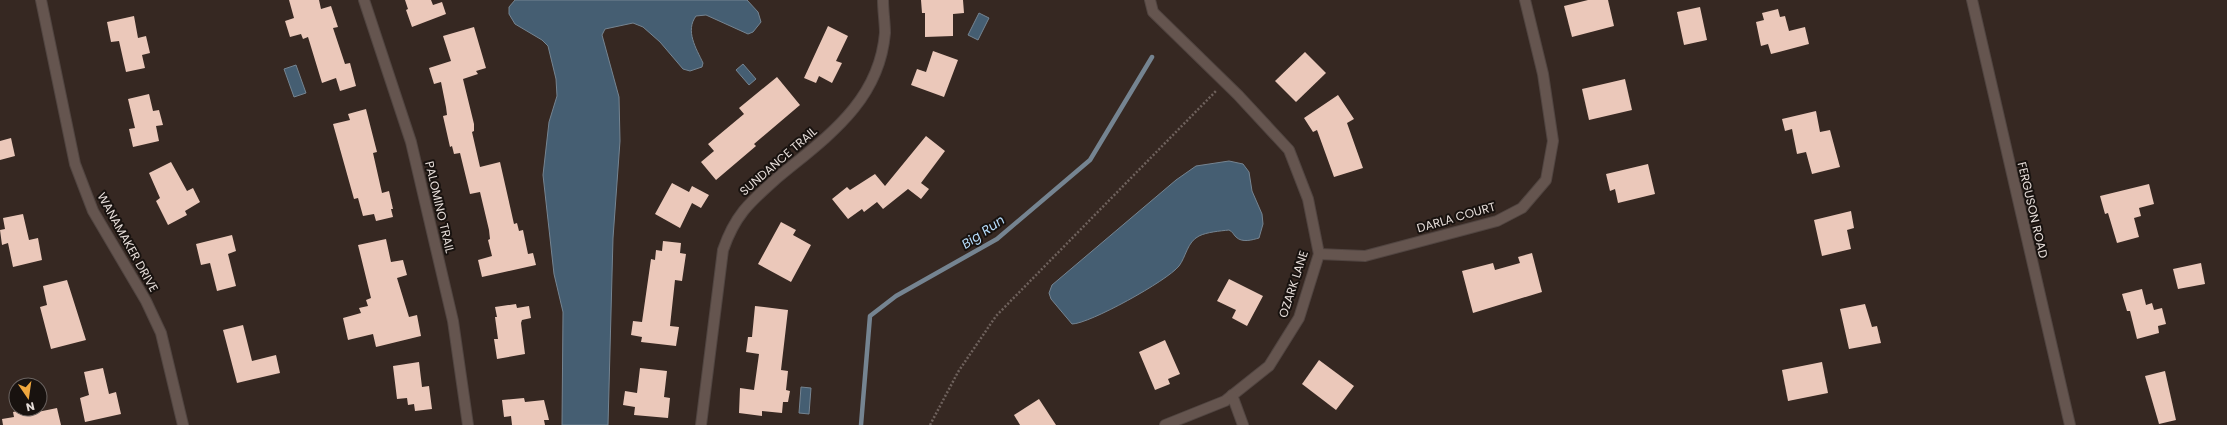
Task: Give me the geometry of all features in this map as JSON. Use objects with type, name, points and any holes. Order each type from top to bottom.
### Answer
[{"type":"street","name":"WANAMAKER DRIVE","points":[[41,0],[75,164],[93,211],[146,301],[161,333],[183,425]]},
{"type":"street","name":"PALOMINO TRAIL","points":[[364,0],[412,142],[452,321],[468,425]]},
{"type":"street","name":"SUNDANCE TRAIL","points":[[701,425],[723,250],[730,228],[747,204],[849,117],[869,88],[877,68],[884,33],[883,0]]},
{"type":"street","name":"OZARK LANE","points":[[1150,0],[1153,12],[1224,82],[1289,150],[1308,199],[1319,254],[1299,318],[1269,366],[1224,401],[1165,425]]},
{"type":"street","name":"DARLA COURT","points":[[1319,254],[1365,256],[1497,221],[1522,208],[1546,180],[1554,141],[1543,74],[1525,0]]},
{"type":"street","name":"FERGUSON ROAD","points":[[1972,0],[2070,425]]},
{"type":"street","points":[[1232,396],[1243,425]]},
{"type":"path","points":[[930,425],[958,372],[996,316],[1224,82]]},
{"type":"water","points":[[515,0],[747,0],[758,12],[761,22],[753,32],[748,34],[706,15],[696,16],[691,28],[693,40],[703,63],[702,67],[690,71],[683,69],[660,42],[643,27],[633,23],[605,29],[602,35],[619,97],[620,141],[613,238],[608,425],[562,425],[563,312],[554,274],[543,175],[549,122],[557,96],[556,79],[548,46],[542,40],[515,24],[509,14],[509,7]]},
{"type":"water","points":[[979,13],[989,18],[978,40],[968,35]]},
{"type":"water","points":[[743,64],[756,79],[749,85],[736,70]]},
{"type":"water","points":[[296,65],[306,93],[294,97],[284,69]]},
{"type":"water","points":[[1229,161],[1243,164],[1249,172],[1252,191],[1262,214],[1263,224],[1259,238],[1253,240],[1241,240],[1229,230],[1199,236],[1189,246],[1179,266],[1172,273],[1110,310],[1081,322],[1072,324],[1051,299],[1049,293],[1052,285],[1176,180],[1196,166]]},
{"type":"water","points":[[801,387],[811,388],[809,414],[799,413]]},
{"type":"building","points":[[289,0],[319,0],[321,9],[331,6],[338,27],[333,28],[345,64],[350,63],[356,86],[340,91],[336,78],[322,83],[308,37],[303,39],[301,34],[290,37],[285,21],[294,18]]},
{"type":"building","points":[[405,0],[431,0],[433,5],[442,2],[446,14],[412,27],[406,10],[408,9]]},
{"type":"building","points":[[921,0],[963,0],[964,13],[953,14],[953,36],[925,37],[925,13],[922,13]]},
{"type":"building","points":[[1588,0],[1608,0],[1614,26],[1572,37],[1564,6]]},
{"type":"building","points":[[1700,7],[1707,40],[1684,45],[1677,12]]},
{"type":"building","points":[[1778,9],[1780,17],[1785,16],[1789,31],[1805,27],[1809,44],[1771,54],[1768,44],[1761,46],[1756,22],[1764,20],[1762,13]]},
{"type":"building","points":[[134,16],[138,38],[146,36],[150,53],[142,55],[145,68],[126,72],[119,41],[111,42],[107,22]]},
{"type":"building","points":[[828,26],[848,36],[836,61],[842,63],[832,83],[819,76],[816,83],[804,78]]},
{"type":"building","points":[[474,27],[486,68],[476,71],[478,74],[463,79],[474,124],[474,131],[472,132],[480,167],[500,162],[514,224],[517,223],[519,231],[523,230],[528,254],[533,253],[536,265],[482,277],[478,260],[492,256],[488,240],[490,239],[489,230],[480,192],[470,194],[460,153],[454,154],[452,146],[450,147],[443,116],[447,115],[441,82],[434,84],[429,68],[451,61],[443,36]]},
{"type":"building","points":[[933,51],[958,60],[944,97],[911,85],[917,69],[926,72]]},
{"type":"building","points":[[1305,52],[1326,73],[1296,102],[1275,81]]},
{"type":"building","points":[[777,77],[800,105],[754,144],[756,146],[716,180],[701,162],[714,151],[708,144],[744,114],[739,108]]},
{"type":"building","points":[[1625,79],[1632,110],[1589,120],[1582,89]]},
{"type":"building","points":[[149,94],[153,111],[159,110],[163,125],[156,126],[159,141],[133,147],[129,129],[135,128],[128,99]]},
{"type":"building","points":[[1338,95],[1354,119],[1347,123],[1363,168],[1334,177],[1317,130],[1313,132],[1304,118]]},
{"type":"building","points":[[366,109],[377,152],[373,153],[382,193],[389,191],[393,209],[391,209],[393,217],[376,221],[374,214],[363,216],[358,198],[354,199],[333,124],[350,120],[348,114]]},
{"type":"building","points":[[1816,111],[1820,132],[1830,130],[1840,167],[1812,174],[1806,152],[1797,154],[1792,129],[1785,131],[1782,119]]},
{"type":"building","points":[[926,136],[945,151],[921,183],[929,189],[921,199],[908,189],[883,209],[877,202],[864,212],[862,209],[848,219],[832,199],[847,187],[850,190],[875,174],[885,186]]},
{"type":"building","points":[[11,138],[15,156],[0,160],[0,141]]},
{"type":"building","points":[[171,162],[187,191],[193,188],[200,202],[185,211],[187,215],[168,225],[156,201],[160,198],[149,173]]},
{"type":"building","points":[[1648,164],[1655,194],[1618,203],[1615,189],[1610,191],[1606,174]]},
{"type":"building","points":[[672,183],[689,192],[692,186],[709,195],[701,208],[692,203],[680,228],[655,214]]},
{"type":"building","points":[[2149,184],[2154,204],[2139,208],[2141,216],[2134,218],[2139,237],[2117,243],[2108,213],[2105,214],[2100,196]]},
{"type":"building","points":[[1851,211],[1854,228],[1847,230],[1851,249],[1822,256],[1814,220]]},
{"type":"building","points":[[23,214],[29,240],[38,238],[42,260],[13,267],[8,243],[2,245],[0,230],[5,229],[3,218]]},
{"type":"building","points":[[781,222],[796,230],[793,235],[811,245],[791,282],[758,264]]},
{"type":"building","points":[[232,235],[236,251],[228,254],[236,286],[217,291],[210,263],[201,265],[196,244]]},
{"type":"building","points":[[386,239],[391,262],[403,260],[407,275],[397,278],[409,317],[417,315],[421,336],[376,347],[373,334],[348,340],[343,318],[361,313],[359,308],[368,306],[366,300],[371,298],[358,245]]},
{"type":"building","points":[[663,241],[681,243],[680,253],[686,254],[682,281],[675,280],[670,326],[679,327],[676,346],[641,342],[642,337],[631,335],[633,321],[642,322],[651,259],[655,260],[656,250],[662,251]]},
{"type":"building","points":[[1532,253],[1542,292],[1473,313],[1462,271],[1493,263],[1495,270],[1520,263],[1518,257]]},
{"type":"building","points":[[2201,263],[2205,284],[2178,289],[2173,269]]},
{"type":"building","points":[[1229,279],[1263,296],[1247,326],[1232,318],[1236,310],[1217,301]]},
{"type":"building","points":[[67,280],[86,340],[51,349],[40,307],[47,305],[43,286]]},
{"type":"building","points":[[2142,289],[2146,305],[2152,303],[2154,310],[2162,308],[2166,324],[2158,326],[2159,333],[2137,339],[2130,311],[2127,311],[2122,294]]},
{"type":"building","points":[[516,304],[517,308],[529,306],[531,318],[522,320],[521,323],[525,354],[497,359],[494,339],[498,339],[495,307]]},
{"type":"building","points":[[1865,304],[1872,327],[1877,326],[1881,343],[1849,349],[1840,309]]},
{"type":"building","points":[[755,306],[788,310],[781,370],[788,371],[786,390],[790,391],[788,402],[783,402],[782,413],[762,411],[762,416],[739,413],[740,388],[754,390],[759,354],[746,352],[748,337],[752,337]]},
{"type":"building","points":[[243,325],[252,361],[276,355],[280,373],[237,383],[223,330]]},
{"type":"building","points":[[1165,340],[1180,374],[1168,379],[1170,384],[1155,390],[1139,352]]},
{"type":"building","points":[[1319,360],[1354,386],[1336,410],[1302,384]]},
{"type":"building","points":[[419,362],[422,387],[429,386],[432,409],[415,411],[414,404],[408,405],[407,398],[397,399],[393,366]]},
{"type":"building","points":[[1822,362],[1828,393],[1788,401],[1782,370]]},
{"type":"building","points":[[103,368],[109,394],[116,392],[121,414],[85,422],[80,398],[89,395],[84,372]]},
{"type":"building","points":[[640,368],[667,371],[664,397],[670,398],[668,418],[634,415],[635,407],[623,405],[625,391],[637,393]]},
{"type":"building","points":[[2165,371],[2176,420],[2159,424],[2145,376]]},
{"type":"building","points":[[524,398],[525,402],[544,400],[549,420],[544,420],[545,425],[512,425],[511,416],[504,417],[502,400]]},
{"type":"building","points":[[1039,399],[1056,425],[1020,425],[1014,415]]},
{"type":"building","points":[[57,408],[61,425],[3,425],[2,419],[14,417],[48,417],[48,410]]},
{"type":"waterway","name":"Big Run","points":[[861,425],[870,316],[896,296],[997,239],[1090,160],[1152,57]]}]
